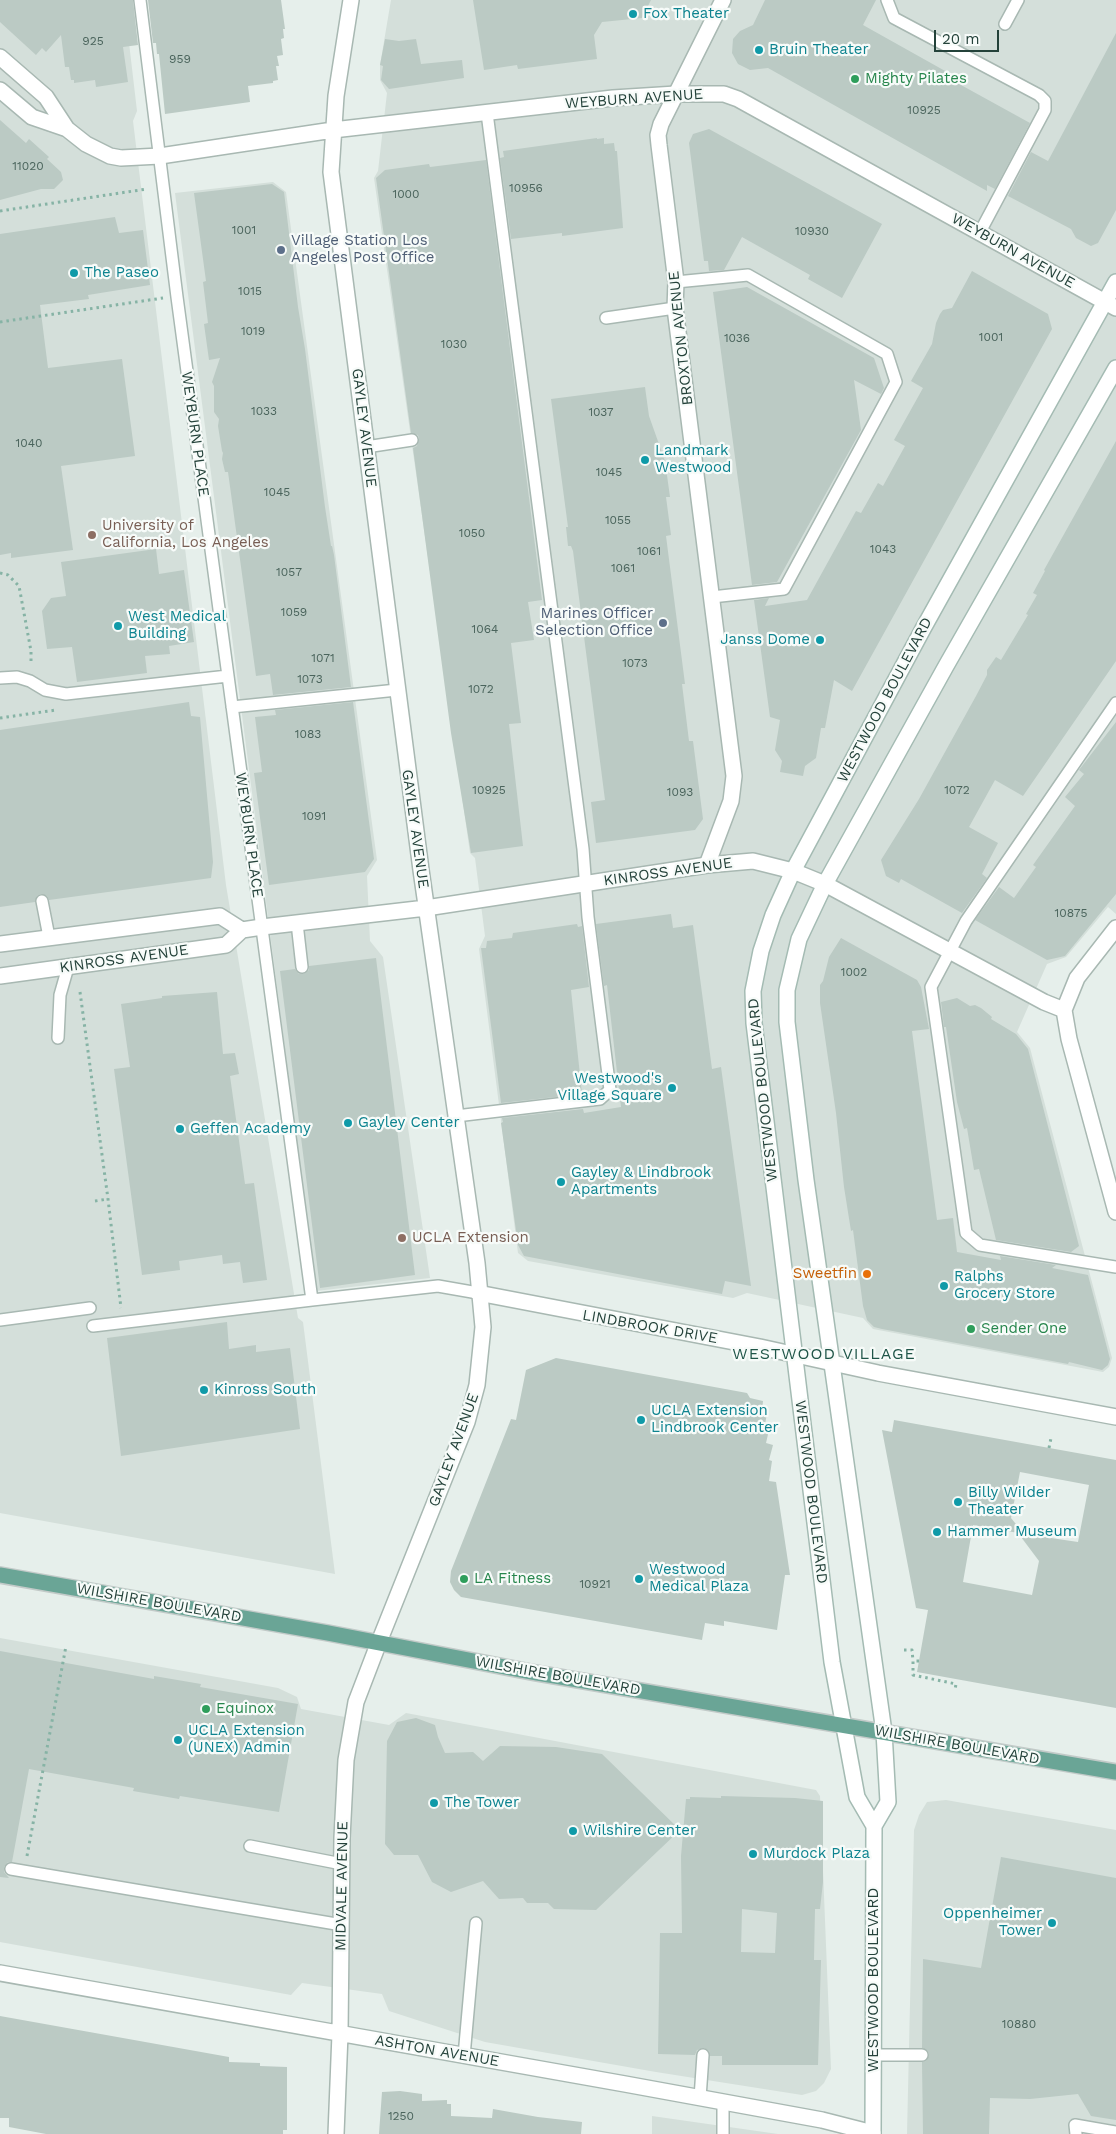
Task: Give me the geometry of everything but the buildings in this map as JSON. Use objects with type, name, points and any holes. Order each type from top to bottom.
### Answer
[{"type":"main road","name":"WILSHIRE BOULEVARD","points":[[0,1575],[379,1642],[536,1673],[1116,1772]]},
{"type":"street","name":"GAYLEY AVENUE","points":[[351,0],[333,130],[331,172],[426,908],[477,1263],[478,1294],[483,1327],[477,1385],[467,1422],[379,1642]]},
{"type":"street","name":"BROXTON AVENUE","points":[[707,865],[731,800],[734,776],[676,308],[676,282],[658,135],[661,124],[723,0]]},
{"type":"street","points":[[0,57],[46,97],[67,129]]},
{"type":"street","points":[[0,90],[32,117],[67,129]]},
{"type":"street","name":"WEYBURN AVENUE","points":[[67,129],[86,144],[110,156],[122,158],[160,156],[333,130],[612,98],[676,94],[724,94],[738,99],[1111,305]]},
{"type":"street","name":"WESTWOOD BOULEVARD","points":[[873,2134],[874,1826],[857,1796],[842,1724],[830,1645],[754,1023],[753,991],[761,951],[773,915],[793,871],[924,627],[1111,305],[1116,282]]},
{"type":"street","name":"WESTWOOD BOULEVARD","points":[[874,1826],[888,1802],[884,1732],[805,1170],[788,1022],[787,990],[799,938],[825,884],[946,666],[1116,368]]},
{"type":"street","name":"KINROSS AVENUE","points":[[0,976],[226,945],[242,930],[426,908],[707,865],[753,862],[793,871],[825,884],[949,952],[1044,1002],[1064,1010]]},
{"type":"street","name":"KINROSS AVENUE","points":[[0,944],[220,916],[242,930]]},
{"type":"street","points":[[1116,928],[1080,974],[1064,1010],[1069,1039],[1116,1212]]},
{"type":"street","name":"LINDBROOK DRIVE","points":[[478,1294],[1116,1417]]},
{"type":"street","name":"MIDVALE AVENUE","points":[[336,2134],[346,1760],[356,1702],[379,1642]]},
{"type":"street","name":"ASHTON AVENUE","points":[[0,1973],[822,2120],[873,2134]]},
{"type":"lane","name":"WEYBURN PLACE","points":[[140,0],[177,297],[312,1300]]},
{"type":"lane","points":[[887,0],[894,18],[1039,95],[1045,101],[1045,110],[980,232]]},
{"type":"lane","points":[[1005,24],[1018,0]]},
{"type":"lane","points":[[456,1116],[600,1099],[610,1090],[588,917],[587,883],[488,113]]},
{"type":"lane","points":[[676,282],[748,275],[887,354],[896,382],[784,588],[712,597]]},
{"type":"lane","points":[[606,318],[676,308]]},
{"type":"lane","points":[[366,447],[412,440]]},
{"type":"lane","points":[[0,678],[17,677],[30,681],[45,690],[66,694],[228,676]]},
{"type":"lane","points":[[232,707],[397,690]]},
{"type":"lane","points":[[1116,703],[966,921],[931,987],[966,1233],[980,1245],[1116,1267]]},
{"type":"lane","points":[[42,901],[49,937]]},
{"type":"lane","points":[[297,923],[302,967]]},
{"type":"lane","points":[[58,1038],[60,995],[68,967]]},
{"type":"lane","points":[[92,1326],[438,1286],[478,1294]]},
{"type":"lane","points":[[0,1320],[90,1308]]},
{"type":"lane","points":[[250,1846],[342,1864]]},
{"type":"lane","points":[[11,1869],[342,1925]]},
{"type":"lane","points":[[464,2056],[476,1923]]},
{"type":"lane","points":[[874,2055],[922,2055]]},
{"type":"lane","points":[[700,2098],[703,2056]]},
{"type":"lane","points":[[723,2102],[723,2134]]},
{"type":"lane","points":[[1076,2134],[1075,2125],[1116,2132]]},
{"type":"path","points":[[0,211],[147,189]]},
{"type":"path","points":[[0,322],[177,297]]},
{"type":"path","points":[[0,573],[8,575],[19,586],[31,651],[30,681]]},
{"type":"path","points":[[80,992],[122,1311]]},
{"type":"path","points":[[95,1201],[108,1199]]},
{"type":"path","points":[[1049,1448],[1051,1438]]},
{"type":"path","points":[[24,1871],[66,1646]]},
{"type":"path","points":[[904,1650],[912,1650],[913,1675],[956,1684],[955,1690]]},
{"type":"path","points":[[913,1660],[919,1661]]},
{"type":"shaded area","name":"University of California, Los Angeles","points":[[0,0],[124,0],[137,111],[133,121],[226,885],[298,1318],[303,1322],[335,1574],[0,1513]]},
{"type":"shaded area","points":[[391,0],[1116,0],[1116,914],[1108,907],[1066,957],[1047,964],[1017,1032],[1030,1048],[1112,1358],[1109,1367],[1103,1372],[873,1329],[863,1318],[747,1293],[733,1298],[528,1261],[518,1253],[479,949],[485,936],[475,858],[470,853],[374,178],[378,171],[387,93],[380,80],[380,65]]},
{"type":"shaded area","points":[[273,182],[286,192],[377,860],[367,876],[370,941],[383,957],[430,1278],[316,1291],[175,193]]},
{"type":"shaded area","points":[[0,1638],[278,1688],[297,1697],[301,1709],[389,1725],[406,1713],[816,1790],[820,1796],[831,2069],[824,2083],[816,2091],[802,2095],[656,2072],[485,2042],[389,2011],[382,1994],[302,1983],[291,1995],[0,1942]]},
{"type":"shaded area","points":[[946,1800],[1116,1830],[1116,2134],[907,2134],[914,1830],[919,1815],[927,1802]]},
{"type":"shaded area","points":[[652,2116],[778,2134],[652,2134]]},
{"type":"place","name":"Fox Theater","points":[[633,14]]},
{"type":"place","name":"Bruin Theater","points":[[759,50]]},
{"type":"place","name":"Mighty Pilates","points":[[855,79]]},
{"type":"place","name":"Village Station Los Angeles Post Office","points":[[281,250]]},
{"type":"place","name":"The Paseo","points":[[74,273]]},
{"type":"place","name":"Landmark Westwood","points":[[645,460]]},
{"type":"place","name":"University of California, Los Angeles","points":[[92,535]]},
{"type":"place","name":"Marines Officer Selection Office","points":[[663,623]]},
{"type":"place","name":"West Medical Building","points":[[118,626]]},
{"type":"place","name":"Janss Dome","points":[[820,640]]},
{"type":"place","name":"Westwood's Village Square","points":[[672,1088]]},
{"type":"place","name":"Gayley Center","points":[[348,1123]]},
{"type":"place","name":"Geffen Academy","points":[[180,1129]]},
{"type":"place","name":"Gayley & Lindbrook Apartments","points":[[561,1182]]},
{"type":"place","name":"UCLA Extension","points":[[402,1238]]},
{"type":"place","name":"Sweetfin","points":[[867,1274]]},
{"type":"place","name":"Ralphs Grocery Store","points":[[944,1286]]},
{"type":"place","name":"Sender One","points":[[971,1329]]},
{"type":"place","name":"Kinross South","points":[[204,1390]]},
{"type":"place","name":"UCLA Extension Lindbrook Center","points":[[641,1420]]},
{"type":"place","name":"Billy Wilder Theater","points":[[958,1502]]},
{"type":"place","name":"Hammer Museum","points":[[937,1532]]},
{"type":"place","name":"LA Fitness","points":[[464,1579]]},
{"type":"place","name":"Westwood Medical Plaza","points":[[639,1579]]},
{"type":"place","name":"Equinox","points":[[206,1709]]},
{"type":"place","name":"UCLA Extension (UNEX) Admin","points":[[178,1740]]},
{"type":"place","name":"The Tower","points":[[434,1803]]},
{"type":"place","name":"Wilshire Center","points":[[573,1831]]},
{"type":"place","name":"Murdock Plaza","points":[[753,1854]]},
{"type":"place","name":"Oppenheimer Tower","points":[[1052,1923]]},
{"type":"district","name":"WESTWOOD VILLAGE","points":[[824,1354]]}]
